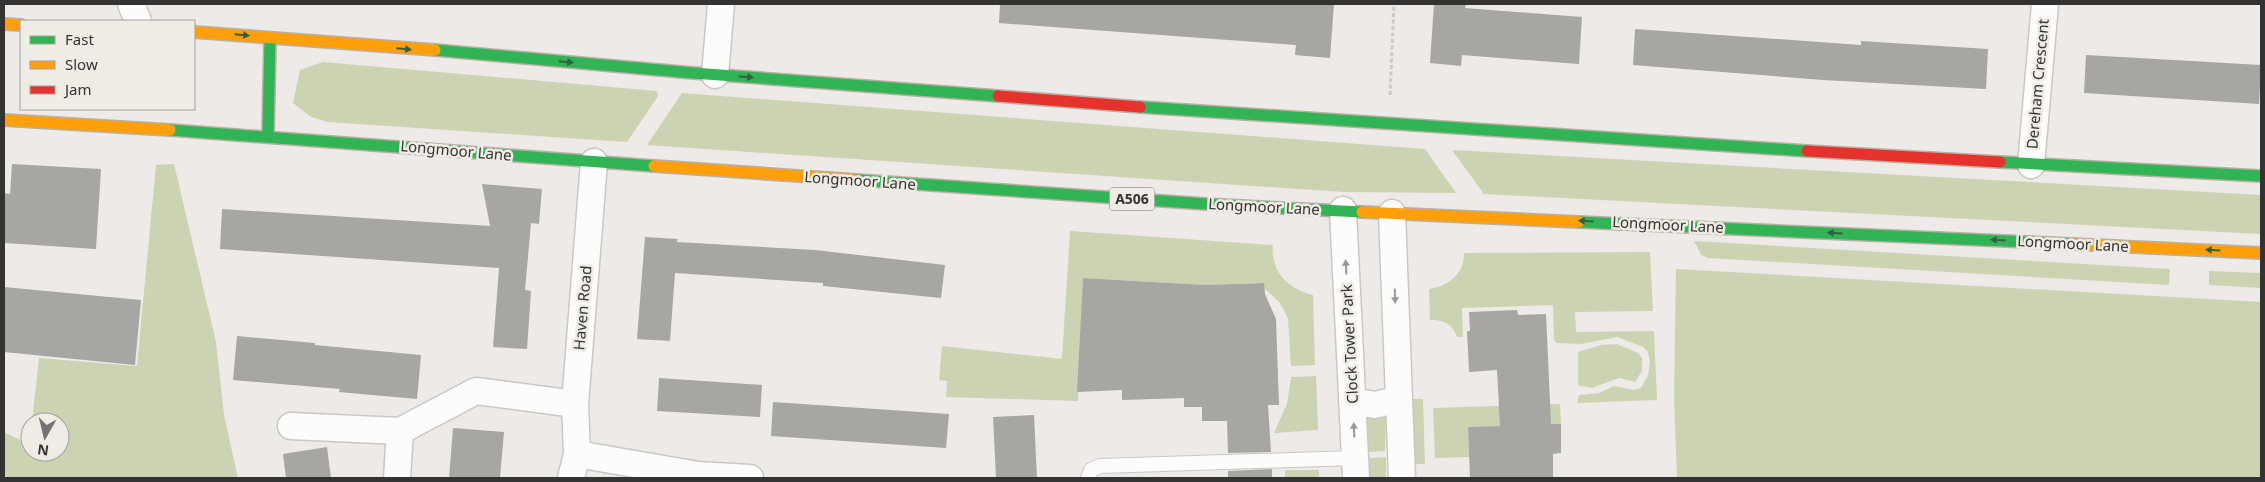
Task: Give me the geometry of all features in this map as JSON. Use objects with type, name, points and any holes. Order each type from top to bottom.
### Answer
[{"type":"main road","points":[[4,24],[20,25]]},
{"type":"main road","points":[[195,32],[715,75],[1388,125],[2031,165],[2261,176]]},
{"type":"main road","points":[[268,136],[270,38]]},
{"type":"main road","name":"Longmoor Lane","points":[[4,120],[268,136],[594,162],[1182,202],[2261,253]]},
{"type":"street","points":[[132,4],[138,20]]},
{"type":"street","points":[[715,75],[720,4]]},
{"type":"street","name":"Dereham Crescent","points":[[2031,165],[2045,4]]},
{"type":"street","name":"Haven Road","points":[[594,162],[576,404],[574,466],[750,478]]},
{"type":"street","name":"Clock Tower Park","points":[[1343,210],[1355,468]]},
{"type":"street","points":[[1392,213],[1402,478]]},
{"type":"street","points":[[291,426],[400,431],[476,391],[576,404]]},
{"type":"street","points":[[1352,401],[1375,405],[1399,399]]},
{"type":"street","points":[[397,478],[400,431]]},
{"type":"lane","points":[[1088,478],[1091,470],[1100,466],[1355,468]]},
{"type":"path","points":[[1388,125],[1394,4]]},
{"type":"green space","points":[[323,62],[657,91],[658,96],[627,142],[328,122],[311,117],[293,103],[300,70]]},
{"type":"green space","points":[[682,93],[1425,149],[1456,193],[1344,192],[647,145]]},
{"type":"green space","points":[[1452,150],[2261,195],[2261,234],[1484,194]]},
{"type":"green space","points":[[174,164],[216,342],[224,415],[238,478],[4,478],[4,432],[20,440],[20,462],[70,462],[70,412],[33,412],[39,358],[137,366],[156,165]]},
{"type":"green space","points":[[1070,231],[1273,245],[1274,263],[1282,278],[1296,288],[1313,295],[1315,365],[1291,366],[1288,318],[1280,303],[1259,283],[1205,285],[1083,278],[1078,401],[946,397],[947,381],[939,380],[942,346],[1062,359]]},
{"type":"green space","points":[[1694,241],[2170,269],[2169,285],[1708,258],[1701,255]]},
{"type":"green space","points":[[1650,252],[1653,311],[1575,312],[1576,332],[1654,331],[1657,400],[1577,403],[1579,395],[1599,393],[1614,386],[1634,390],[1641,388],[1648,375],[1650,363],[1648,352],[1643,347],[1617,337],[1581,344],[1556,343],[1554,339],[1553,305],[1462,308],[1463,337],[1457,337],[1447,323],[1439,320],[1430,320],[1429,289],[1443,285],[1454,278],[1461,267],[1464,253]]},
{"type":"green space","points":[[1676,269],[2261,302],[2261,478],[1677,478],[1674,399]]},
{"type":"green space","points":[[2209,271],[2261,273],[2261,288],[2209,285]]},
{"type":"green space","points":[[1617,344],[1638,353],[1642,358],[1642,371],[1635,382],[1619,378],[1592,388],[1578,385],[1578,352],[1601,345]]},
{"type":"green space","points":[[1316,376],[1318,430],[1274,433],[1287,404],[1291,377]]},
{"type":"green space","points":[[1411,399],[1423,399],[1425,464],[1413,464]]},
{"type":"green space","points":[[1560,404],[1561,424],[1468,427],[1469,457],[1435,458],[1433,408]]},
{"type":"green space","points":[[1363,411],[1386,411],[1385,451],[1368,452]]},
{"type":"green space","points":[[1386,457],[1386,478],[1370,478],[1369,458]]},
{"type":"green space","points":[[1285,470],[1319,470],[1319,478],[1285,478]]},
{"type":"building","points":[[1000,4],[1334,4],[1330,58],[1295,55],[1296,45],[999,23]]},
{"type":"building","points":[[1434,4],[1466,4],[1465,8],[1582,17],[1579,64],[1462,55],[1461,66],[1430,63]]},
{"type":"building","points":[[1635,29],[1861,45],[1861,41],[1988,49],[1986,89],[1823,80],[1633,65]]},
{"type":"building","points":[[2086,55],[2261,65],[2259,104],[2084,93]]},
{"type":"building","points":[[12,164],[101,169],[96,249],[4,243],[4,193],[10,194]]},
{"type":"building","points":[[482,184],[542,189],[539,224],[531,223],[525,290],[531,291],[527,349],[493,347],[499,268],[220,249],[222,209],[490,226]]},
{"type":"building","points":[[645,237],[678,239],[677,242],[815,250],[945,265],[941,298],[823,286],[823,283],[675,273],[670,341],[637,339]]},
{"type":"building","points":[[1083,278],[1205,285],[1264,283],[1265,294],[1276,319],[1279,405],[1268,405],[1271,452],[1228,453],[1227,421],[1202,421],[1202,407],[1184,407],[1184,398],[1122,400],[1122,390],[1077,392]]},
{"type":"building","points":[[4,287],[141,300],[135,365],[4,352]]},
{"type":"building","points":[[1517,310],[1518,315],[1546,314],[1551,424],[1561,424],[1561,453],[1553,454],[1553,478],[1470,478],[1468,427],[1500,426],[1497,370],[1469,372],[1467,331],[1470,331],[1469,312]]},
{"type":"building","points":[[237,336],[421,355],[417,399],[339,392],[340,389],[233,380]]},
{"type":"building","points":[[659,378],[762,385],[760,417],[657,411]]},
{"type":"building","points":[[773,402],[949,414],[946,448],[771,436]]},
{"type":"building","points":[[1034,415],[1037,478],[996,478],[993,417]]},
{"type":"building","points":[[453,428],[504,432],[500,478],[449,478]]},
{"type":"building","points":[[327,447],[331,478],[286,478],[283,454]]},
{"type":"building","points":[[1272,469],[1272,478],[1228,478],[1228,471]]},
{"type":"traffic: fast","points":[[268,136],[270,38]]},
{"type":"traffic: fast","points":[[435,50],[693,73],[998,96]]},
{"type":"traffic: fast","points":[[1140,107],[1807,151]]},
{"type":"traffic: fast","points":[[170,130],[654,166]]},
{"type":"traffic: fast","points":[[2000,162],[2261,176]]},
{"type":"traffic: fast","points":[[857,180],[1221,205],[1362,212]]},
{"type":"traffic: fast","points":[[1579,222],[2071,244]]},
{"type":"traffic: slow","points":[[4,24],[20,25]]},
{"type":"traffic: slow","points":[[195,32],[435,50]]},
{"type":"traffic: slow","points":[[4,120],[170,130]]},
{"type":"traffic: slow","points":[[654,166],[857,180]]},
{"type":"traffic: slow","points":[[1362,212],[1579,222]]},
{"type":"traffic: slow","points":[[2071,244],[2261,253]]},
{"type":"traffic: jam","points":[[998,96],[1140,107]]},
{"type":"traffic: jam","points":[[1807,151],[2000,162]]}]
